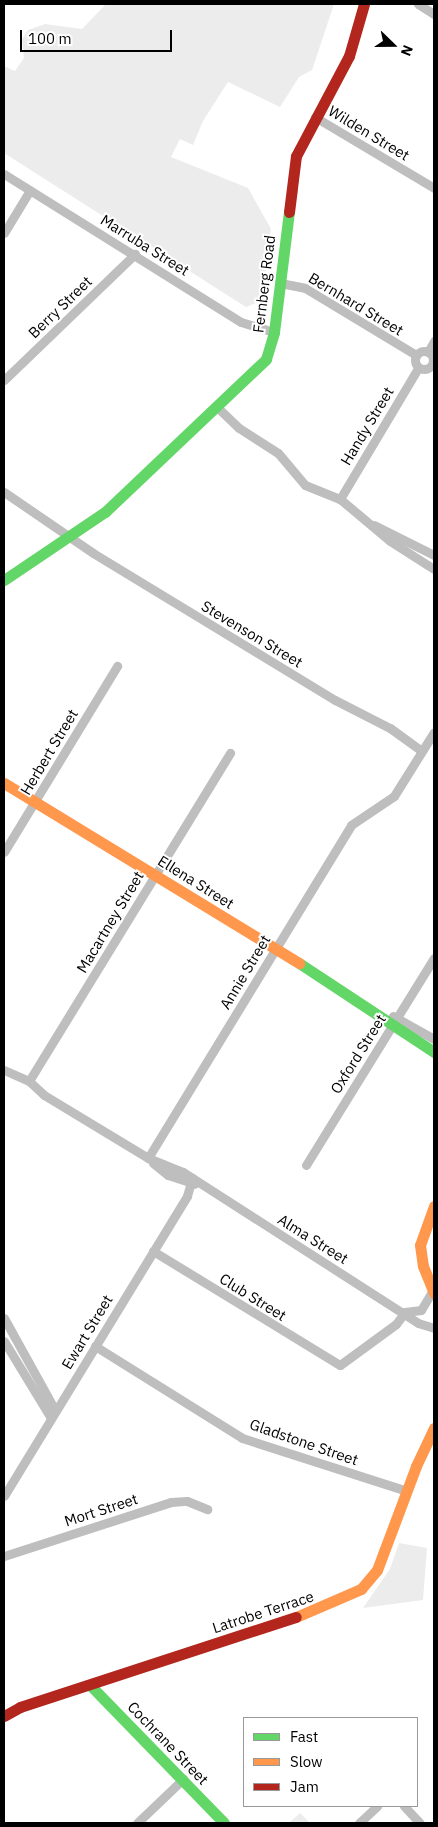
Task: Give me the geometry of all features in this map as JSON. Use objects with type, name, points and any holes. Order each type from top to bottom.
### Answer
[{"type":"street","name":"Fernberg Road","points":[[4,580],[104,512],[266,359],[274,332],[296,156],[349,56],[364,4]]},
{"type":"street","points":[[418,4],[434,14]]},
{"type":"street","name":"Wilden Street","points":[[316,117],[434,188]]},
{"type":"street","name":"Marruba Street","points":[[4,174],[135,254],[241,322],[274,332]]},
{"type":"street","points":[[4,233],[30,190]]},
{"type":"street","name":"Berry Street","points":[[4,380],[135,254]]},
{"type":"street","name":"Bernhard Street","points":[[280,283],[305,288],[416,356]]},
{"type":"street","points":[[428,352],[433,359],[433,366],[427,369],[418,368],[416,356],[428,352],[434,341]]},
{"type":"street","name":"Handy Street","points":[[340,499],[418,368]]},
{"type":"street","points":[[217,407],[240,428],[278,453],[305,485],[340,499],[365,521],[434,569]]},
{"type":"street","name":"Stevenson Street","points":[[4,492],[70,536],[335,700],[383,724],[422,751]]},
{"type":"street","points":[[365,521],[434,555]]},
{"type":"street","name":"Herbert Street","points":[[4,852],[117,666]]},
{"type":"street","name":"Annie Street","points":[[148,1158],[351,825],[396,794],[434,732]]},
{"type":"street","name":"Macartney Street","points":[[29,1081],[230,753]]},
{"type":"street","name":"Ellena Street","points":[[4,783],[155,874],[371,1009],[434,1039]]},
{"type":"street","name":"Oxford Street","points":[[306,1165],[434,958]]},
{"type":"street","name":"Ellena Street","points":[[395,1021],[434,1052]]},
{"type":"street","name":"Alma Street","points":[[4,1070],[29,1081],[44,1095],[148,1158],[168,1175],[191,1180],[404,1312],[420,1324],[434,1328]]},
{"type":"street","name":"Ewart Street","points":[[4,1496],[187,1196],[191,1180]]},
{"type":"street","points":[[404,1312],[421,1310],[434,1291],[420,1245],[424,1227],[434,1206]]},
{"type":"street","name":"Club Street","points":[[153,1251],[340,1365],[398,1322],[404,1312]]},
{"type":"street","points":[[4,1318],[53,1414]]},
{"type":"street","points":[[4,1341],[53,1414]]},
{"type":"street","name":"Gladstone Street","points":[[95,1346],[242,1438],[407,1491]]},
{"type":"street","name":"Latrobe Terrace","points":[[4,1716],[20,1707],[319,1610],[350,1596],[367,1584],[377,1570],[407,1491],[433,1436]]},
{"type":"street","name":"Mort Street","points":[[4,1556],[171,1502],[187,1501],[207,1509]]},
{"type":"street","name":"Cochrane Street","points":[[90,1685],[224,1823]]},
{"type":"street","points":[[137,1823],[183,1779]]},
{"type":"street","points":[[359,1823],[376,1807]]},
{"type":"street","points":[[405,1807],[420,1823]]},
{"type":"shaded area","points":[[106,4],[334,4],[312,70],[299,77],[280,107],[228,82],[203,121],[193,145],[180,139],[171,157],[248,188],[271,229],[261,301],[246,307],[4,153],[4,66],[15,71],[24,58],[22,39],[28,30],[45,24],[82,29]]},
{"type":"shaded area","points":[[399,1543],[427,1548],[423,1600],[363,1608],[390,1569]]},
{"type":"shaded area","points":[[300,1813],[310,1823],[289,1823]]},
{"type":"traffic: fast","points":[[4,580],[105,512],[266,359],[274,332],[289,212]]},
{"type":"traffic: fast","points":[[299,963],[434,1052]]},
{"type":"traffic: fast","points":[[90,1685],[224,1823]]},
{"type":"traffic: slow","points":[[4,783],[299,963]]},
{"type":"traffic: slow","points":[[434,1206],[420,1245],[423,1266],[434,1293]]},
{"type":"traffic: slow","points":[[296,1617],[361,1589],[377,1570],[416,1466],[434,1428]]},
{"type":"traffic: jam","points":[[289,212],[296,156],[349,56],[364,4]]},
{"type":"traffic: jam","points":[[4,1716],[20,1707],[296,1617]]}]
